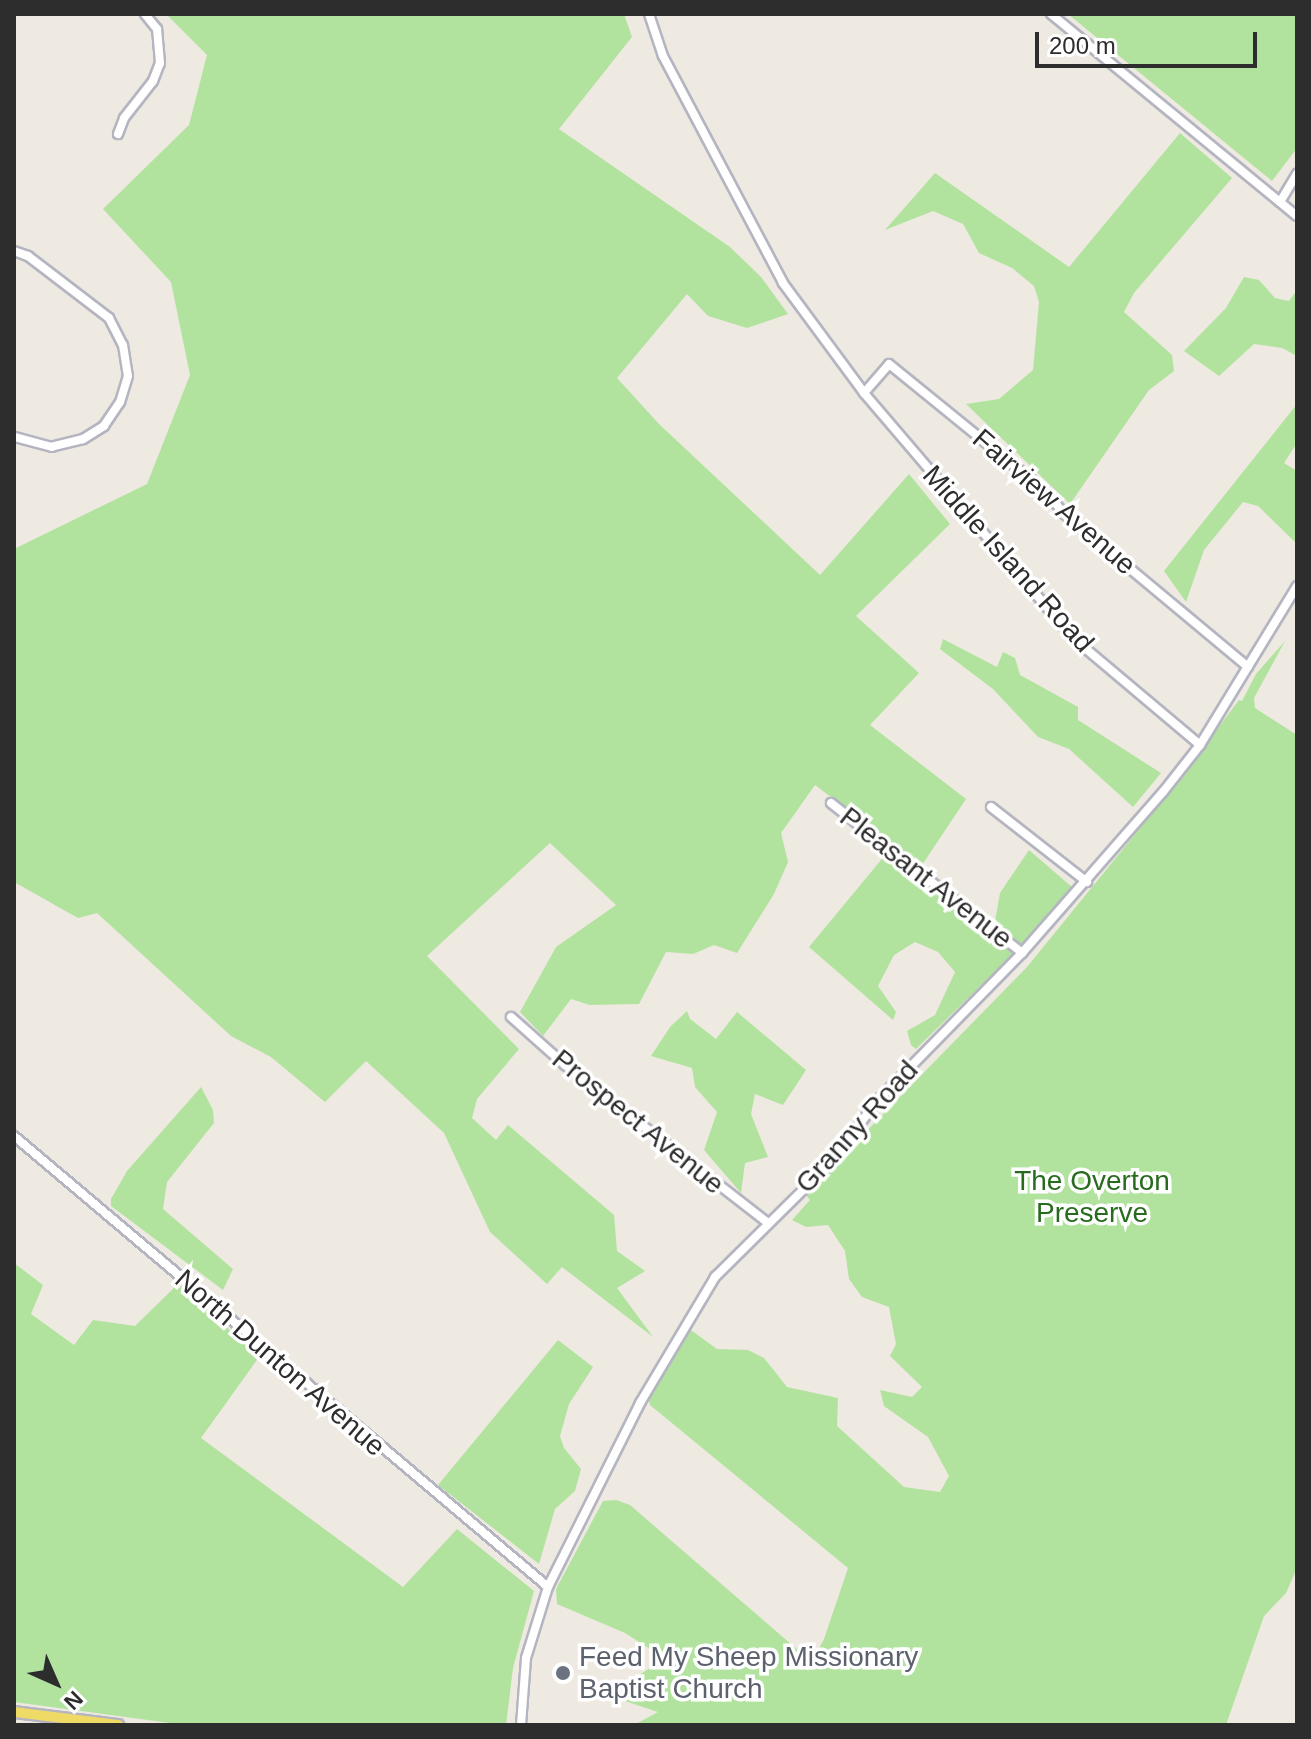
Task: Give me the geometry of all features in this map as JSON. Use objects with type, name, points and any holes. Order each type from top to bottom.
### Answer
[{"type":"main road","points":[[14,1712],[118,1725]]},
{"type":"street","points":[[118,134],[124,118],[153,81],[160,63],[157,29],[145,14]]},
{"type":"street","name":"Middle Island Road","points":[[649,14],[663,56],[783,283],[864,393],[1073,638],[1200,745]]},
{"type":"street","points":[[1051,14],[1297,216]]},
{"type":"street","points":[[1280,202],[1297,174]]},
{"type":"street","points":[[14,251],[28,256],[109,318],[123,345],[128,376],[120,402],[104,426],[83,439],[52,447],[14,437]]},
{"type":"street","name":"Fairview Avenue","points":[[864,393],[889,364],[1049,494],[1062,512],[1248,667]]},
{"type":"street","name":"Granny Road","points":[[521,1725],[526,1658],[548,1587],[686,1321],[715,1277],[767,1222],[830,1163],[902,1074],[1022,953],[1087,882],[1200,745],[1297,587]]},
{"type":"street","name":"Pleasant Avenue","points":[[831,803],[1022,953]]},
{"type":"street","points":[[991,807],[1087,882]]},
{"type":"street","name":"Prospect Avenue","points":[[511,1017],[565,1065],[767,1222]]},
{"type":"street","name":"North Dunton Avenue","points":[[14,1136],[548,1587]]},
{"type":"green space","points":[[166,14],[624,14],[632,37],[559,129],[730,247],[761,277],[788,314],[747,328],[708,316],[687,294],[617,378],[659,424],[820,575],[909,474],[950,524],[856,616],[919,673],[870,725],[966,799],[922,865],[815,785],[781,833],[788,862],[774,894],[737,953],[714,945],[693,954],[666,952],[639,1004],[590,1005],[571,999],[543,1036],[520,1012],[556,947],[616,905],[550,843],[427,956],[519,1049],[477,1099],[472,1118],[496,1140],[508,1125],[614,1215],[617,1251],[645,1271],[617,1288],[653,1337],[562,1267],[547,1284],[490,1232],[444,1133],[366,1061],[325,1102],[271,1057],[231,1036],[97,913],[78,918],[14,882],[14,549],[147,484],[190,375],[171,282],[103,209],[189,125],[207,55]]},
{"type":"green space","points":[[1068,14],[1297,14],[1297,148],[1272,181]]},
{"type":"green space","points":[[1180,133],[1232,178],[1134,293],[1124,312],[1172,355],[1174,371],[1149,390],[1070,504],[966,404],[999,399],[1033,370],[1039,302],[1034,286],[1012,268],[979,253],[963,224],[933,211],[885,230],[935,173],[1069,267]]},
{"type":"green space","points":[[1244,277],[1259,280],[1275,298],[1289,301],[1297,290],[1297,356],[1282,348],[1254,344],[1219,376],[1184,351],[1226,308]]},
{"type":"green space","points":[[1297,404],[1297,443],[1284,463],[1297,471],[1297,544],[1258,506],[1243,502],[1204,550],[1186,602],[1164,571]]},
{"type":"green space","points":[[943,639],[997,667],[1003,652],[1015,658],[1020,675],[1078,707],[1078,720],[1161,773],[1133,807],[1069,749],[1038,737],[993,689],[940,649]]},
{"type":"green space","name":"The Overton Preserve","points":[[1285,641],[1254,698],[1255,708],[1297,735],[1297,1568],[1286,1593],[1264,1616],[1226,1725],[634,1725],[658,1712],[625,1701],[623,1686],[660,1661],[653,1651],[625,1633],[557,1604],[556,1589],[603,1501],[616,1500],[630,1505],[807,1658],[815,1656],[824,1639],[848,1568],[650,1405],[648,1398],[688,1328],[717,1349],[748,1350],[764,1358],[787,1387],[838,1398],[837,1426],[904,1487],[940,1492],[949,1476],[928,1437],[884,1406],[880,1390],[912,1397],[922,1387],[890,1356],[896,1344],[889,1307],[862,1297],[849,1279],[845,1251],[828,1225],[806,1227],[792,1220],[810,1200],[805,1194],[1027,967],[1167,795],[1239,700],[1242,701],[1256,674]]},
{"type":"green space","points":[[1029,850],[1072,887],[1020,945],[995,921],[1000,893]]},
{"type":"green space","points":[[886,854],[1013,954],[916,1049],[911,1045],[907,1031],[935,1015],[955,972],[938,952],[915,942],[894,955],[878,986],[896,1012],[893,1020],[809,947]]},
{"type":"green space","points":[[687,1011],[690,1019],[716,1039],[737,1012],[806,1070],[783,1105],[755,1094],[751,1114],[768,1157],[745,1163],[741,1193],[704,1150],[717,1112],[695,1087],[692,1068],[651,1056],[670,1027]]},
{"type":"green space","points":[[201,1087],[213,1110],[214,1123],[167,1182],[163,1209],[233,1269],[223,1290],[111,1206],[111,1199],[127,1171]]},
{"type":"green space","points":[[14,1263],[43,1285],[31,1314],[74,1345],[93,1320],[135,1326],[179,1283],[259,1357],[201,1438],[403,1587],[457,1529],[534,1591],[513,1668],[506,1725],[185,1725],[14,1702]]},
{"type":"green space","points":[[558,1340],[593,1367],[569,1404],[560,1436],[564,1448],[581,1469],[575,1491],[555,1509],[539,1564],[438,1485]]},
{"type":"place","name":"Feed My Sheep Missionary Baptist Church","points":[[563,1673]]}]
